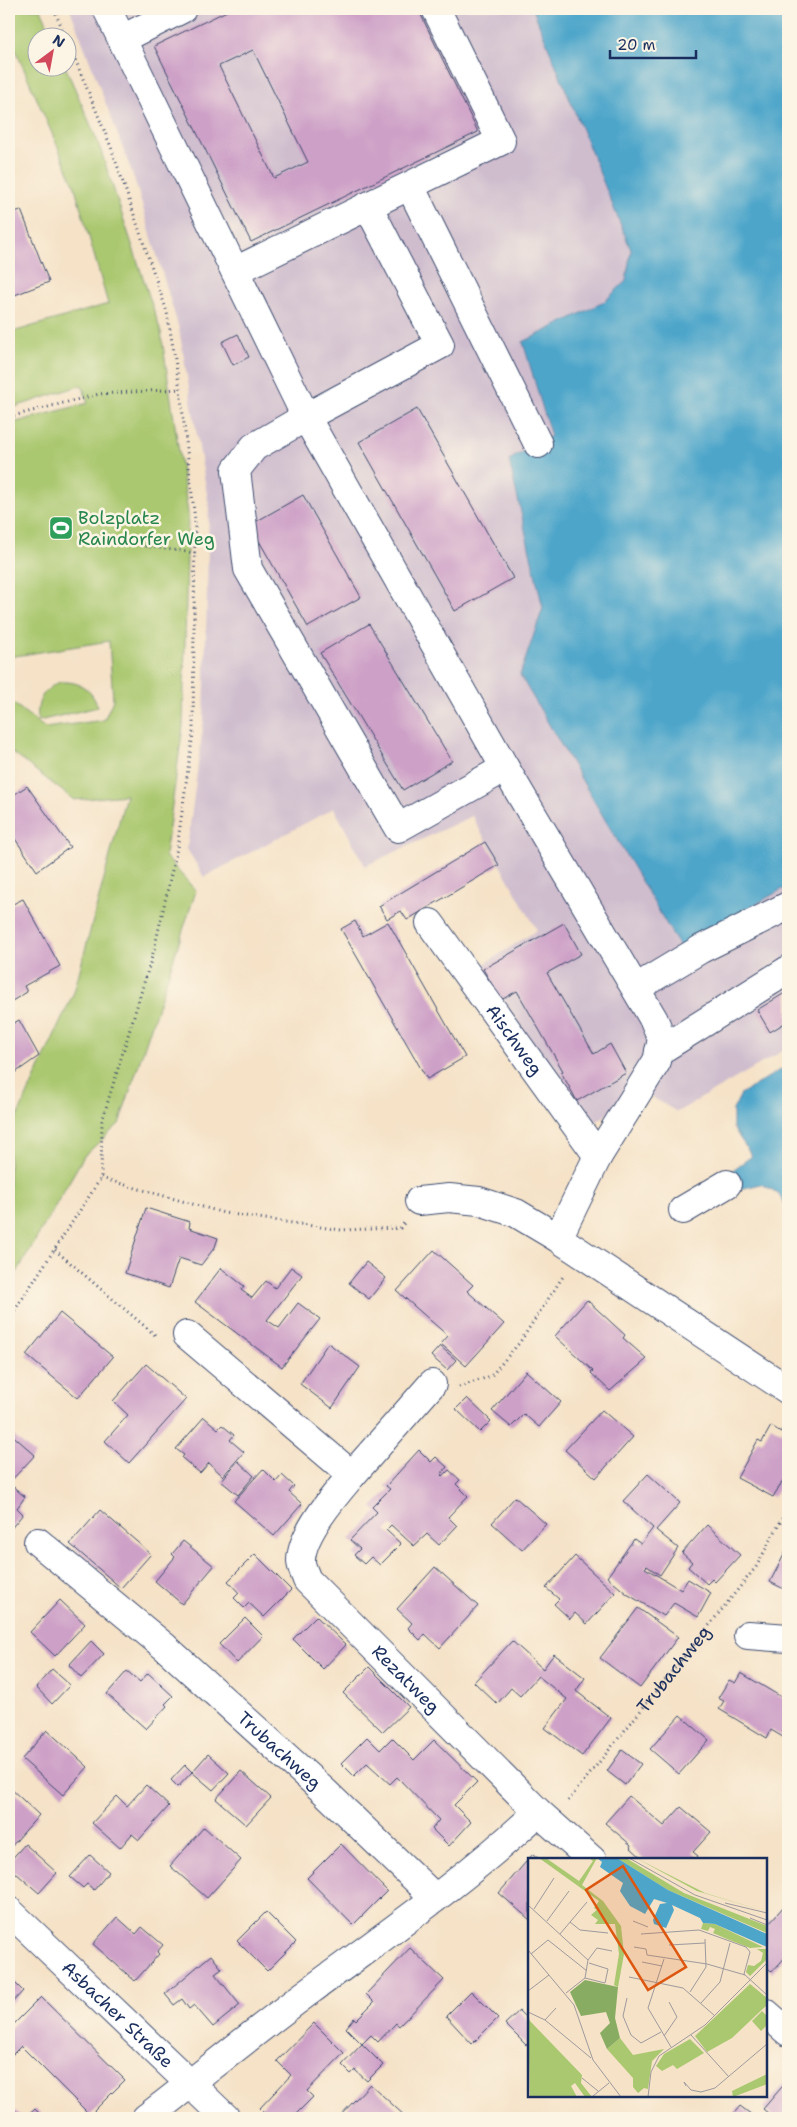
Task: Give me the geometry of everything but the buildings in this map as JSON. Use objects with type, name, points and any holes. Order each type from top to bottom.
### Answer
[{"type":"street","points":[[107,9],[306,417],[505,768],[636,988],[654,1020],[662,1039],[657,1061],[598,1156],[569,1245]]},
{"type":"street","points":[[122,39],[182,9]]},
{"type":"street","points":[[235,272],[501,141],[436,9]]},
{"type":"street","points":[[410,186],[538,444]]},
{"type":"street","points":[[368,206],[440,345],[254,447],[236,470],[248,569],[398,828],[505,768]]},
{"type":"street","points":[[636,988],[700,949],[788,906]]},
{"type":"street","name":"Aischweg","points":[[430,924],[598,1156]]},
{"type":"street","points":[[659,1051],[788,970]]},
{"type":"street","points":[[683,1210],[727,1184]]},
{"type":"street","points":[[418,1201],[449,1198],[479,1201],[516,1213],[569,1245],[788,1390]]},
{"type":"street","points":[[186,1334],[352,1475]]},
{"type":"street","name":"Rezatweg","points":[[432,1384],[331,1500],[305,1544],[301,1562],[307,1580],[544,1818],[590,1858]]},
{"type":"street","name":"Trubachweg","points":[[38,1542],[165,1647],[325,1792],[435,1898]]},
{"type":"street","points":[[748,1635],[788,1638]]},
{"type":"street","points":[[146,2118],[258,2029],[435,1898],[508,1841],[544,1818]]},
{"type":"street","name":"Asbacher Straße","points":[[9,1911],[189,2085],[226,2118]]},
{"type":"street","points":[[767,2014],[788,2032]]},
{"type":"path","points":[[54,9],[62,28]]},
{"type":"path","points":[[9,1318],[56,1250],[101,1178],[102,1121],[154,950],[177,848],[193,733],[195,520],[180,389],[167,312],[111,146],[78,66]]},
{"type":"path","points":[[9,417],[99,394],[180,389]]},
{"type":"path","points":[[116,542],[195,553]]},
{"type":"path","points":[[101,1178],[224,1213],[341,1230],[400,1228],[418,1201]]},
{"type":"path","points":[[432,1384],[452,1389],[491,1376],[520,1342],[569,1245]]},
{"type":"path","points":[[56,1250],[155,1335],[186,1334]]},
{"type":"path","name":"Trubachweg","points":[[544,1818],[756,1567],[788,1508]]},
{"type":"shaded area","points":[[70,9],[533,9],[631,250],[626,281],[604,302],[523,342],[551,437],[509,460],[543,608],[520,675],[679,946],[788,886],[788,1048],[677,1112],[640,1090],[585,1130],[475,970],[537,930],[472,816],[365,866],[334,808],[204,877],[187,849],[204,719],[209,506],[179,329],[134,178]]},
{"type":"green space","points":[[9,9],[41,9],[49,28],[28,28],[28,78],[70,78],[98,142],[161,332],[188,513],[183,726],[165,856],[196,891],[119,1124],[84,1156],[9,1286],[9,1135],[74,992],[126,795],[74,800],[9,750],[9,700],[45,728],[104,720],[113,700],[109,641],[9,657],[9,424],[88,403],[82,385],[9,409],[9,333],[108,304],[74,184],[9,35]]},
{"type":"green space","points":[[60,682],[79,684],[84,687],[92,695],[98,707],[38,721],[39,702],[49,689]]},
{"type":"water","points":[[533,9],[788,9],[788,886],[680,947],[520,675],[543,608],[509,460],[551,436],[523,342],[604,302],[626,281],[631,250]]},
{"type":"water","points":[[788,1065],[788,1211],[778,1193],[761,1184],[732,1191],[723,1177],[752,1156],[733,1128],[733,1110],[741,1094]]},
{"type":"place","name":"Bolzplatz Raindorfer Weg","points":[[61,528]]}]
